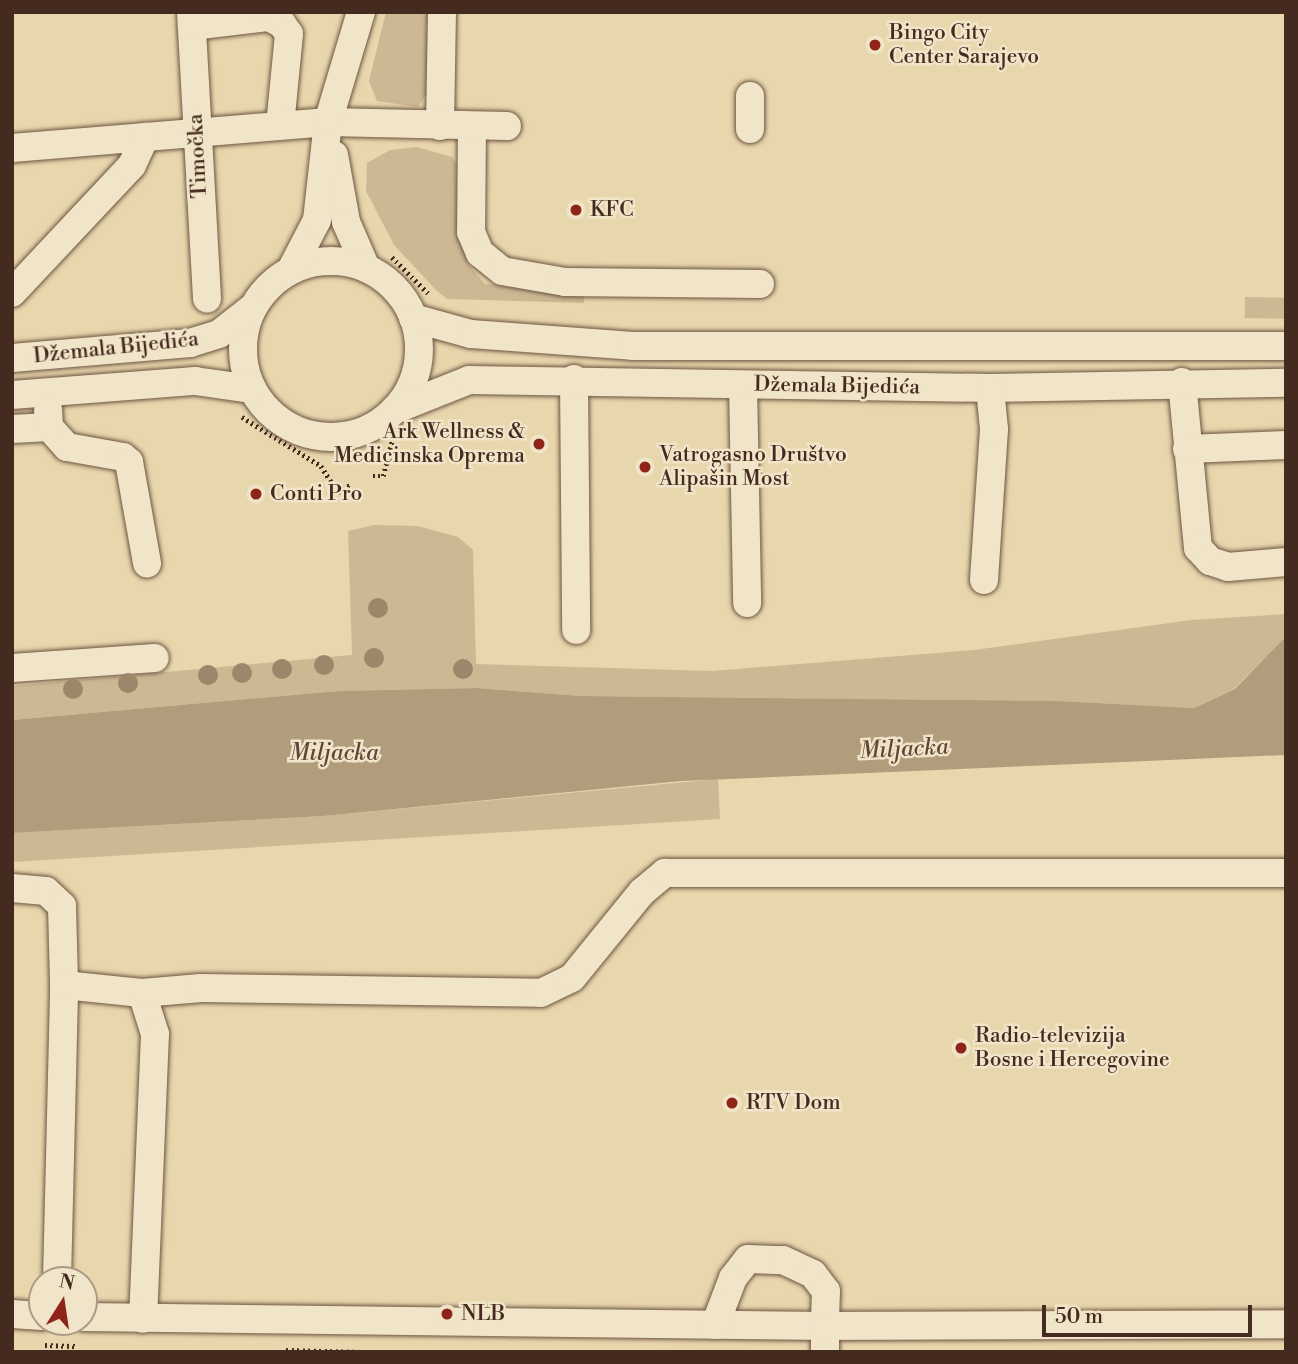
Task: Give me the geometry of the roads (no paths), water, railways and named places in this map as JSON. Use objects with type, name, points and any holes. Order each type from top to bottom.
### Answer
[{"type":"street","points":[[291,270],[317,220],[328,122],[361,12]]},
{"type":"street","points":[[440,126],[442,12]]},
{"type":"street","points":[[192,19],[269,18],[282,24],[289,34],[280,125]]},
{"type":"street","name":"Timočka","points":[[192,19],[206,299]]},
{"type":"street","points":[[750,96],[750,129]]},
{"type":"street","points":[[328,122],[346,222],[378,262]]},
{"type":"street","points":[[12,148],[328,122],[488,126],[471,232],[480,253],[502,271],[520,277],[619,283],[761,284]]},
{"type":"street","points":[[12,293],[132,165],[145,138]]},
{"type":"street","name":"Džemala Bijedića","points":[[12,358],[190,343],[219,334],[252,308],[269,286],[291,270],[316,262],[378,262],[413,318],[417,366],[394,410]]},
{"type":"street","name":"Džemala Bijedića","points":[[252,308],[243,335],[243,363],[252,389],[269,412],[291,428],[318,436],[365,430],[394,410],[469,380],[574,379],[743,385],[990,388],[1182,382],[1286,383]]},
{"type":"street","name":"Džemala Bijedića","points":[[413,318],[471,334],[633,346],[1286,346]]},
{"type":"street","points":[[574,379],[576,630]]},
{"type":"street","name":"Džemala Bijedića","points":[[12,395],[195,381],[252,389]]},
{"type":"street","points":[[1182,382],[1198,548],[1210,561],[1228,567],[1286,562]]},
{"type":"street","points":[[743,385],[747,603]]},
{"type":"street","points":[[984,580],[994,429],[990,388]]},
{"type":"street","points":[[48,391],[49,427],[67,447],[123,457],[129,462],[147,563]]},
{"type":"street","points":[[12,429],[49,427]]},
{"type":"street","points":[[1187,449],[1286,445]]},
{"type":"street","points":[[12,668],[155,658]]},
{"type":"street","points":[[64,985],[142,993],[201,988],[541,993],[572,978],[642,892],[665,873],[1286,873]]},
{"type":"street","points":[[12,888],[46,891],[62,906],[64,985],[57,1266]]},
{"type":"street","points":[[142,993],[155,1034],[153,1156],[143,1319]]},
{"type":"street","points":[[715,1325],[733,1278],[748,1259],[783,1260],[813,1275],[826,1291],[825,1339]]},
{"type":"street","points":[[98,1317],[715,1325],[825,1339],[1286,1324]]},
{"type":"water","name":"Miljacka","points":[[1286,636],[1286,755],[681,781],[323,816],[12,833],[12,720],[339,691],[477,688],[581,696],[1057,701],[1194,708],[1235,689]]},
{"type":"place","name":"Bingo City Center Sarajevo","points":[[875,45]]},
{"type":"place","name":"KFC","points":[[576,210]]},
{"type":"place","name":"Ark Wellness & Medicinska Oprema","points":[[539,444]]},
{"type":"place","name":"Vatrogasno Društvo Alipašin Most","points":[[645,467]]},
{"type":"place","name":"Conti Pro","points":[[256,494]]},
{"type":"place","name":"Radio-televizija Bosne i Hercegovine","points":[[961,1048]]},
{"type":"place","name":"RTV Dom","points":[[732,1103]]},
{"type":"place","name":"NLB","points":[[447,1314]]}]
